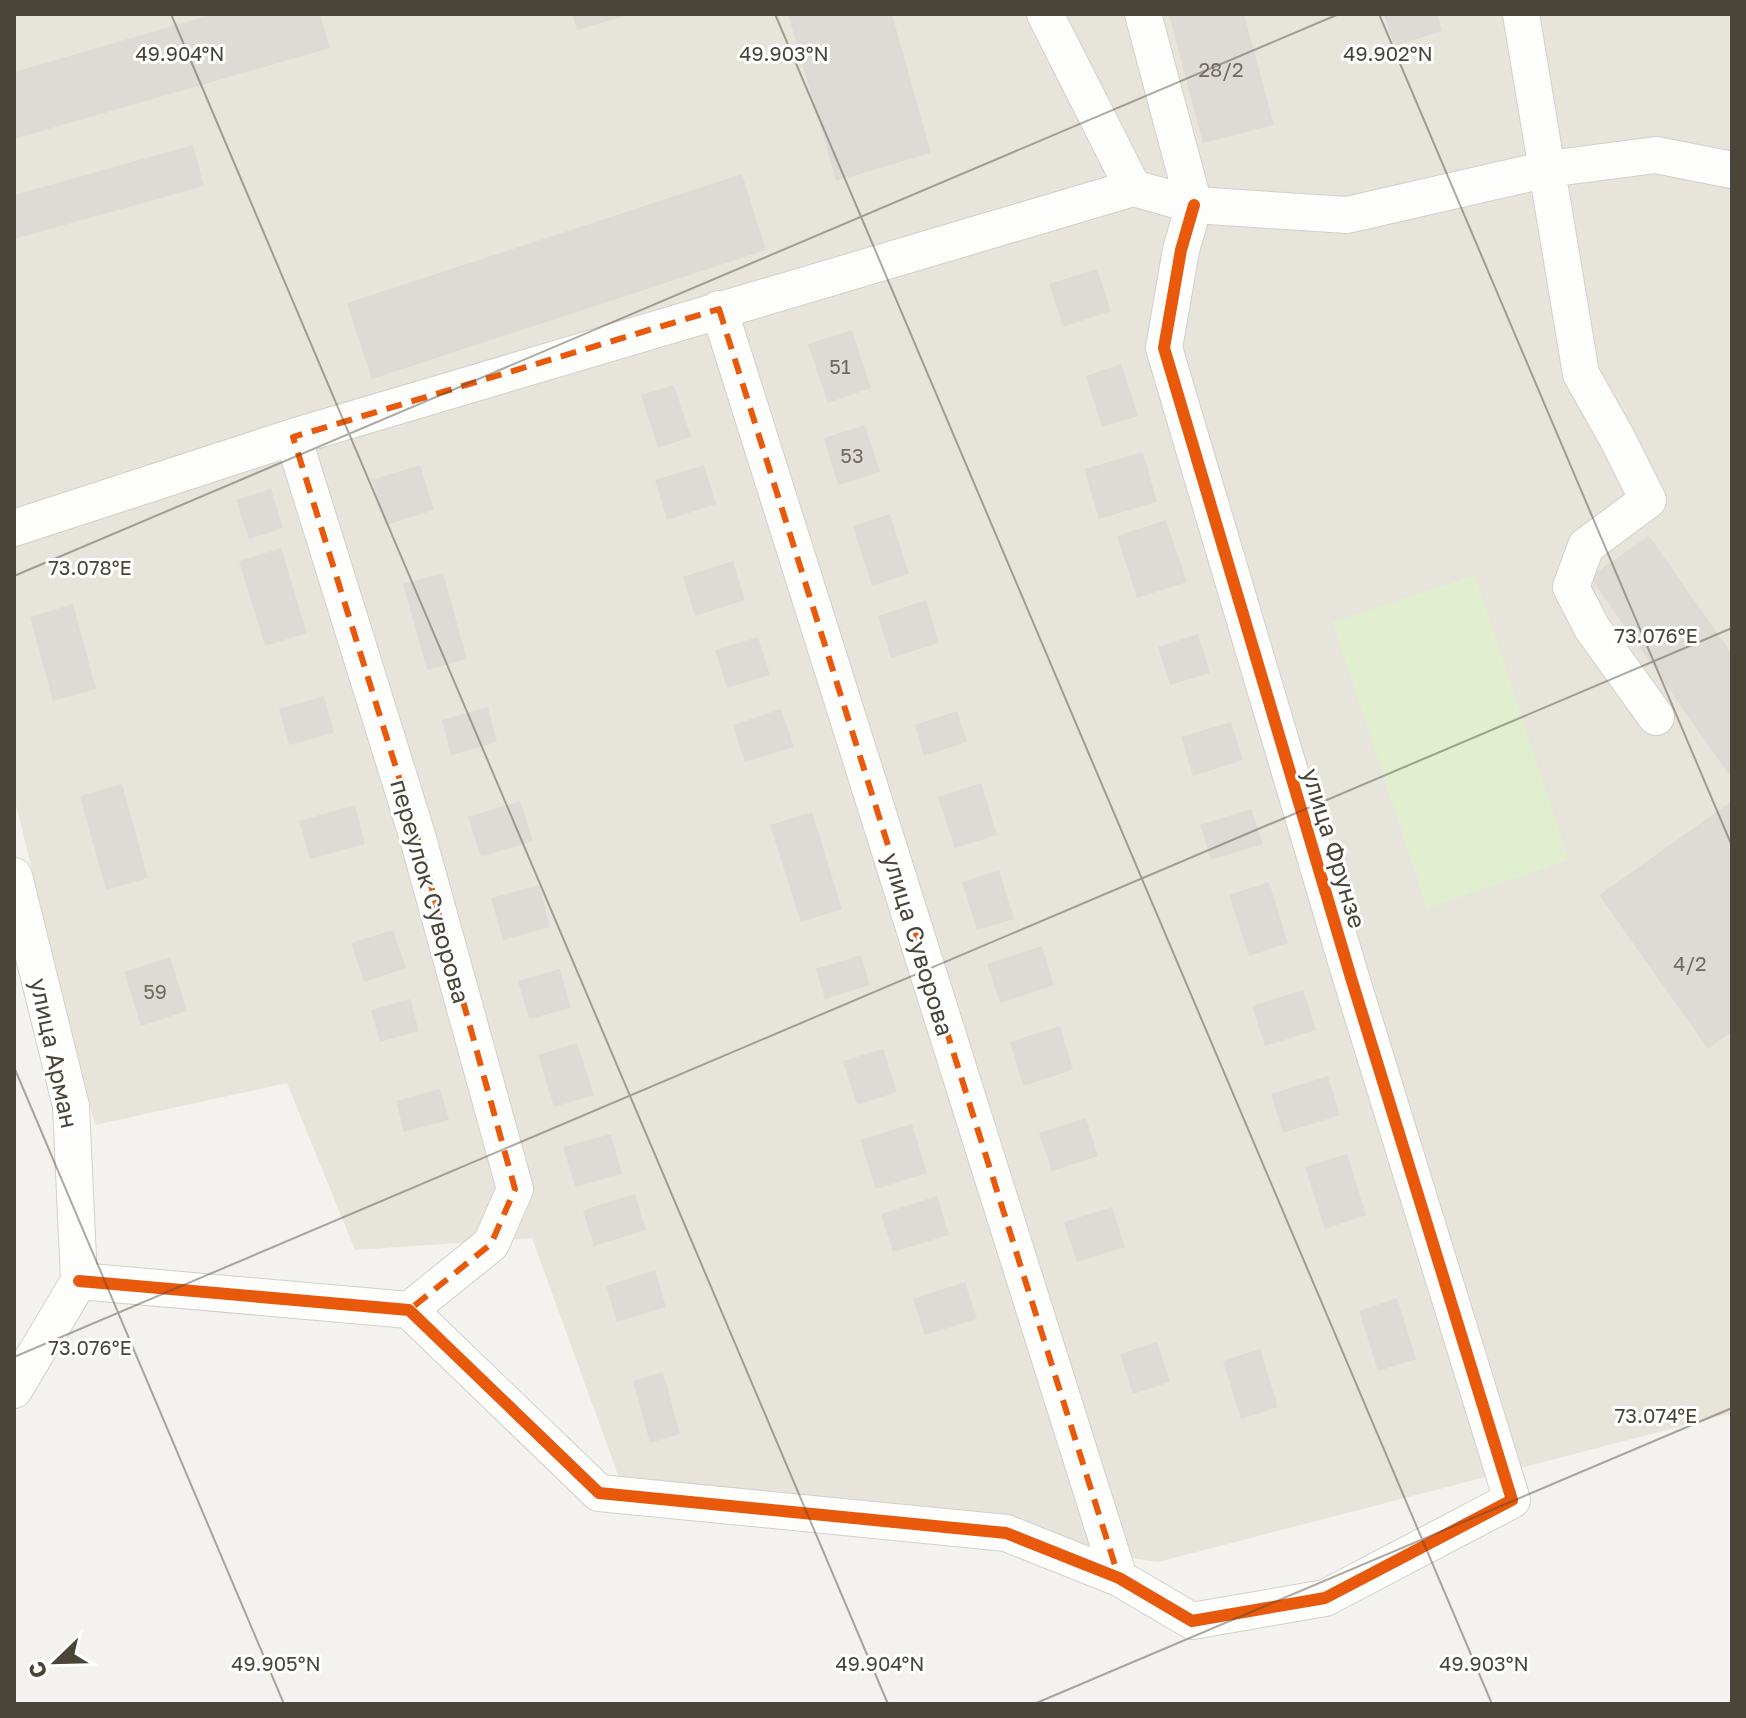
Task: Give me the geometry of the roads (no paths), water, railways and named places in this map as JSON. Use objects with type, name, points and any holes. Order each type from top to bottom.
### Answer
[{"type":"street","points":[[1045,14],[1133,188]]},
{"type":"street","points":[[1143,14],[1194,205]]},
{"type":"street","points":[[1521,14],[1581,374],[1648,500],[1586,546],[1571,587],[1592,628],[1656,717]]},
{"type":"street","points":[[14,528],[293,437],[1133,188],[1194,205],[1347,215],[1548,169],[1656,155],[1732,170]]},
{"type":"street","name":"улица Фрунзе","points":[[1119,1578],[1192,1621],[1325,1598],[1512,1500],[1352,981],[1164,348],[1181,250],[1194,205]]},
{"type":"street","name":"улица Суворова","points":[[719,309],[1119,1578]]},
{"type":"street","name":"переулок Суворова","points":[[293,437],[417,835],[515,1189],[491,1244],[409,1310]]},
{"type":"street","name":"улица Арман","points":[[14,876],[71,1106],[79,1281]]},
{"type":"street","points":[[14,1390],[79,1281],[409,1310],[599,1493],[1006,1533],[1119,1578]]}]
